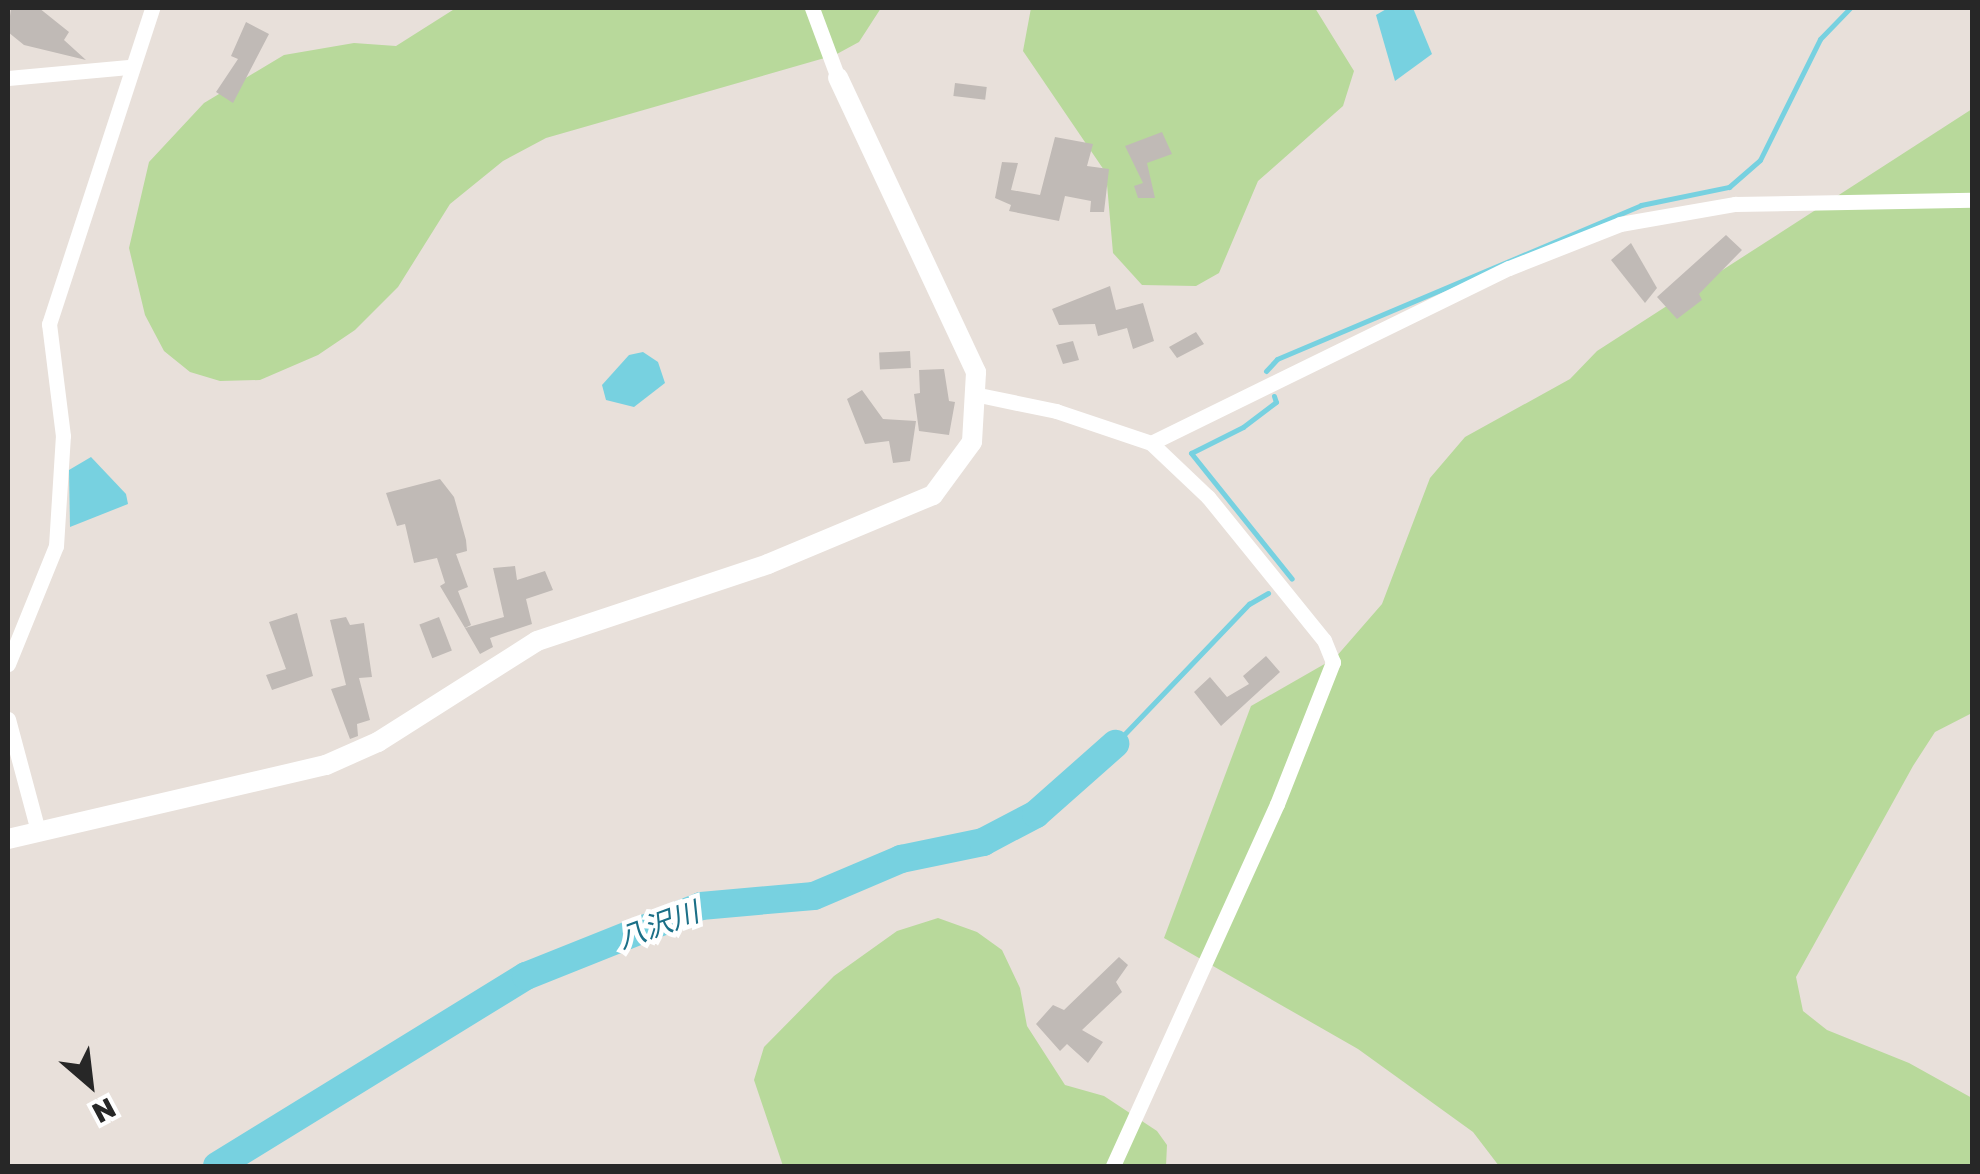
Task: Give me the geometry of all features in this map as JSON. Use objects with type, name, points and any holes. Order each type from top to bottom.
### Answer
[{"type":"street","points":[[8,664],[56,546],[64,436],[50,324],[129,67],[152,8]]},
{"type":"street","points":[[8,838],[326,766],[378,742],[537,641],[902,511],[933,495],[961,465],[978,421],[979,395],[970,350],[838,78],[812,8]]},
{"type":"street","points":[[8,78],[129,67]]},
{"type":"street","points":[[1151,444],[1509,268],[1620,224],[1736,204],[1972,200]]},
{"type":"street","points":[[979,395],[1056,412],[1151,444],[1208,497],[1324,640],[1333,662],[1277,804],[1112,1166]]},
{"type":"street","points":[[8,719],[38,832]]},
{"type":"green space","points":[[456,8],[881,8],[859,42],[835,55],[546,138],[503,161],[450,204],[398,287],[355,330],[318,355],[260,380],[220,381],[190,372],[164,351],[145,315],[129,248],[149,162],[204,103],[284,55],[354,43],[396,46]]},
{"type":"green space","points":[[1031,8],[1315,8],[1354,71],[1343,106],[1258,181],[1219,273],[1196,286],[1142,285],[1113,253],[1106,173],[1023,51]]},
{"type":"green space","points":[[1972,109],[1972,713],[1935,732],[1796,977],[1803,1011],[1827,1030],[1909,1063],[1972,1098],[1972,1166],[1499,1166],[1473,1132],[1358,1049],[1164,938],[1251,706],[1335,658],[1382,604],[1430,478],[1465,437],[1570,379],[1597,351]]},
{"type":"green space","points":[[938,918],[977,932],[1002,950],[1020,988],[1027,1026],[1065,1085],[1104,1096],[1157,1131],[1167,1145],[1166,1166],[783,1166],[754,1080],[764,1047],[834,976],[897,931]]},
{"type":"water","points":[[1388,8],[1413,8],[1432,54],[1395,81],[1376,15]]},
{"type":"water","points":[[643,352],[658,362],[665,383],[634,407],[606,400],[602,385],[629,355]]},
{"type":"water","points":[[91,457],[126,494],[128,504],[70,527],[69,470]]},
{"type":"building","points":[[11,8],[39,8],[69,32],[64,40],[86,60],[24,45],[8,32]]},
{"type":"building","points":[[246,22],[269,34],[233,103],[216,92],[238,59],[231,56]]},
{"type":"building","points":[[955,83],[987,87],[985,100],[953,96]]},
{"type":"building","points":[[1162,132],[1172,154],[1147,163],[1155,198],[1138,198],[1134,186],[1143,183],[1125,146]]},
{"type":"building","points":[[1055,137],[1093,144],[1087,166],[1109,169],[1104,212],[1090,212],[1091,201],[1065,196],[1059,221],[1009,211],[1011,205],[995,198],[1002,162],[1018,163],[1011,190],[1040,195]]},
{"type":"building","points":[[1726,235],[1742,250],[1699,294],[1702,300],[1677,319],[1657,297]]},
{"type":"building","points":[[1631,243],[1657,288],[1645,303],[1611,260]]},
{"type":"building","points":[[1110,286],[1116,310],[1143,303],[1154,341],[1133,349],[1127,328],[1098,336],[1095,324],[1059,325],[1052,309]]},
{"type":"building","points":[[1196,332],[1204,344],[1177,358],[1169,347]]},
{"type":"building","points":[[1073,341],[1079,360],[1063,364],[1056,345]]},
{"type":"building","points":[[910,351],[911,368],[880,370],[879,353]]},
{"type":"building","points":[[944,369],[949,401],[955,402],[949,435],[919,431],[914,394],[920,393],[919,370]]},
{"type":"building","points":[[862,390],[883,419],[916,421],[910,461],[893,463],[889,441],[865,444],[847,399]]},
{"type":"building","points":[[440,479],[454,497],[466,540],[467,551],[456,554],[468,587],[458,591],[471,625],[465,628],[440,586],[445,583],[437,558],[414,563],[405,524],[397,526],[386,493]]},
{"type":"building","points":[[515,566],[517,580],[545,571],[553,590],[526,599],[532,624],[490,638],[493,647],[480,654],[465,628],[504,617],[493,568]]},
{"type":"building","points":[[297,613],[313,676],[272,690],[266,675],[286,669],[269,622]]},
{"type":"building","points":[[346,617],[350,625],[364,623],[372,677],[359,678],[370,720],[357,724],[358,736],[350,739],[331,689],[346,685],[330,620]]},
{"type":"building","points":[[439,617],[452,651],[432,658],[419,625]]},
{"type":"building","points":[[1266,656],[1280,672],[1221,726],[1194,692],[1210,677],[1227,697],[1249,684],[1243,676]]},
{"type":"building","points":[[1119,957],[1128,965],[1116,982],[1122,992],[1082,1030],[1103,1042],[1088,1063],[1067,1044],[1060,1051],[1036,1024],[1053,1005],[1064,1010]]},
{"type":"waterway","points":[[1266,371],[1277,359],[1641,205],[1729,187],[1760,160],[1820,39],[1850,8]]},
{"type":"waterway","points":[[1274,396],[1276,402],[1243,427],[1191,453],[1292,579]]},
{"type":"waterway","points":[[1115,744],[1249,604],[1268,593]]},
{"type":"waterway","name":"八沢川","points":[[217,1166],[526,976],[701,906],[814,896],[901,859],[983,842],[1036,814],[1115,744]]}]
